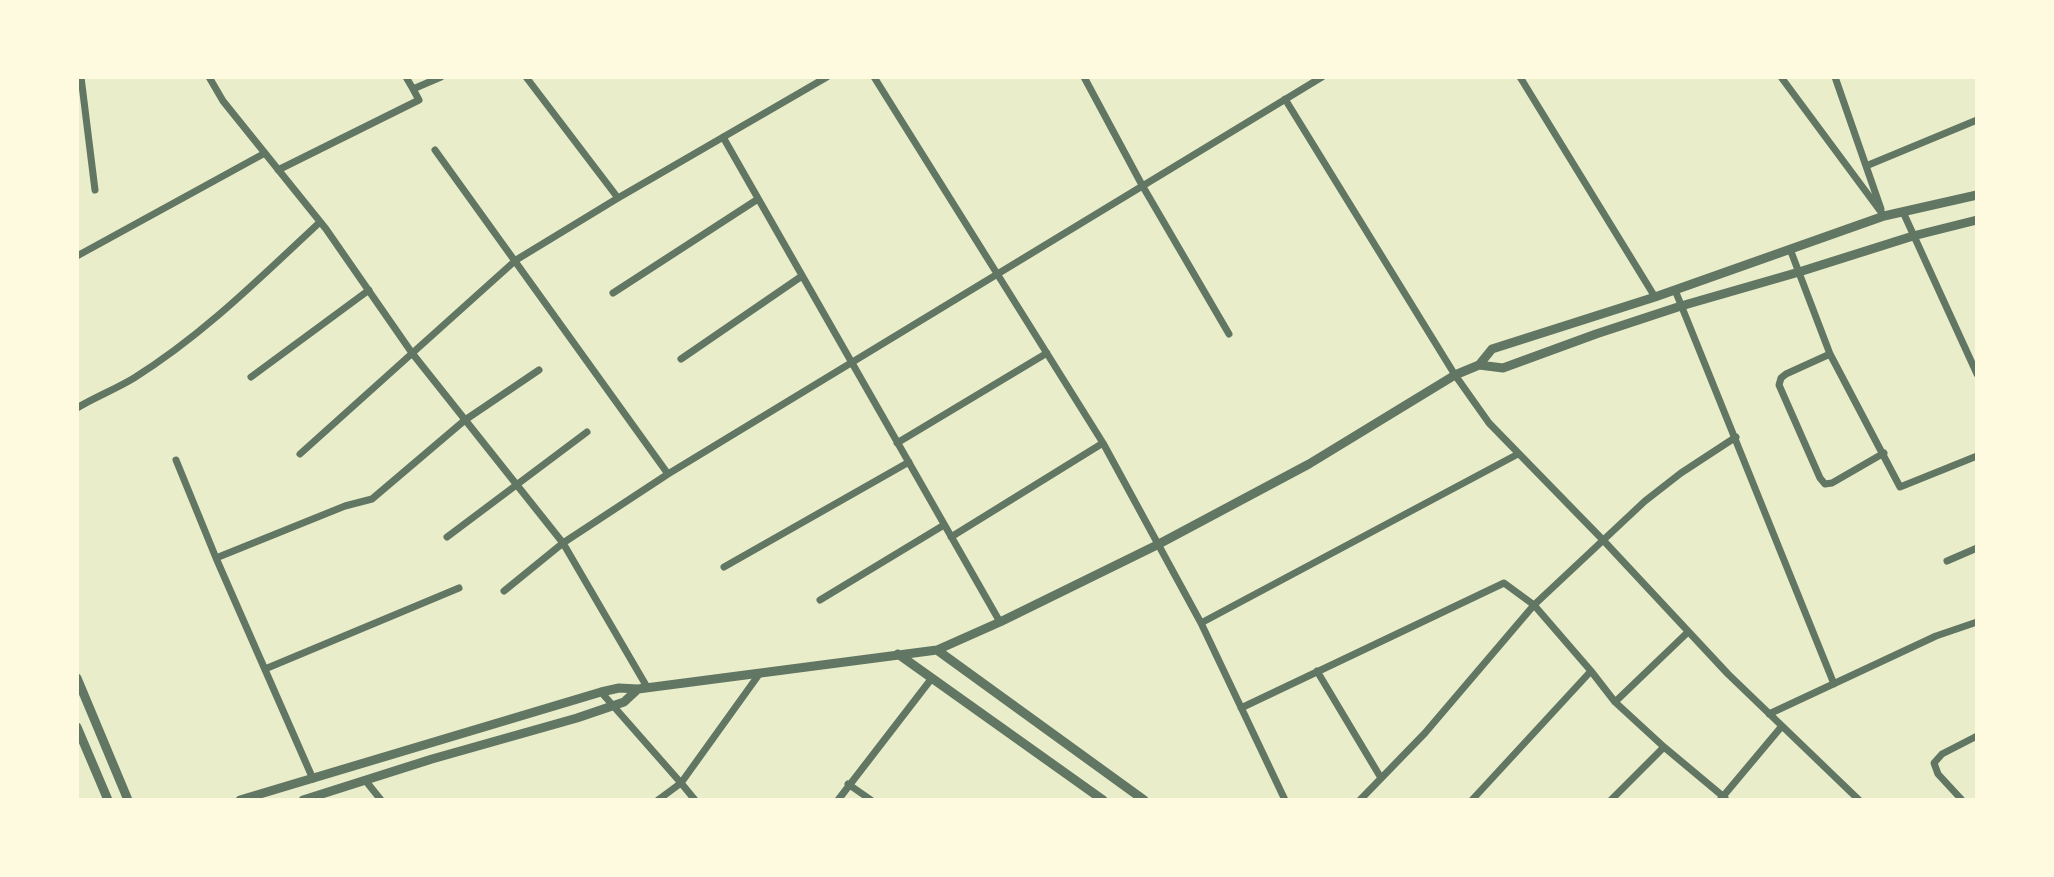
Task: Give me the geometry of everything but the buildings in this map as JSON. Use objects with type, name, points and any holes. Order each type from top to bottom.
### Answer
[{"type":"street","points":[[81,77],[95,190]]},
{"type":"street","points":[[209,77],[223,101],[320,222],[412,353],[564,543],[643,688]]},
{"type":"street","points":[[278,170],[419,100],[406,77]]},
{"type":"street","points":[[413,89],[441,77]]},
{"type":"street","points":[[526,77],[618,198]]},
{"type":"street","points":[[300,454],[516,260],[827,77]]},
{"type":"street","points":[[874,77],[1103,443],[1201,623],[1285,800]]},
{"type":"street","points":[[1084,77],[1142,185],[1229,334]]},
{"type":"street","points":[[504,591],[564,543],[668,474],[1322,77]]},
{"type":"street","points":[[1520,77],[1656,296]]},
{"type":"street","points":[[1781,77],[1884,216]]},
{"type":"street","points":[[1835,77],[1884,216]]},
{"type":"street","points":[[1285,99],[1455,376],[1489,423],[1688,632],[1859,800]]},
{"type":"street","points":[[1866,166],[1977,120]]},
{"type":"street","points":[[723,137],[1000,622]]},
{"type":"street","points":[[435,150],[668,474]]},
{"type":"street","points":[[77,256],[265,153]]},
{"type":"street","points":[[240,800],[619,688],[643,688],[937,650],[1157,545],[1308,464],[1455,376],[1479,365],[1492,349],[1675,290],[1884,216],[1977,195]]},
{"type":"street","points":[[613,293],[758,199]]},
{"type":"street","points":[[1903,212],[1977,374]]},
{"type":"street","points":[[1479,365],[1503,368],[1681,306],[1913,236],[1977,220]]},
{"type":"street","points":[[77,408],[99,394],[133,379],[207,326],[320,222]]},
{"type":"street","points":[[1790,249],[1830,354],[1900,487],[1977,456]]},
{"type":"street","points":[[681,359],[802,276]]},
{"type":"street","points":[[251,377],[369,290]]},
{"type":"street","points":[[1675,290],[1834,684]]},
{"type":"street","points":[[897,443],[1047,353]]},
{"type":"street","points":[[1830,354],[1786,374],[1779,385],[1820,478],[1825,484],[1832,483],[1884,453]]},
{"type":"street","points":[[216,558],[345,506],[372,499],[466,419],[539,370]]},
{"type":"street","points":[[447,537],[587,432]]},
{"type":"street","points":[[1363,799],[1425,733],[1534,604],[1645,501],[1681,473],[1736,437]]},
{"type":"street","points":[[951,537],[1103,443]]},
{"type":"street","points":[[1201,623],[1518,454]]},
{"type":"street","points":[[176,460],[313,779]]},
{"type":"street","points":[[724,567],[909,462]]},
{"type":"street","points":[[820,600],[944,525]]},
{"type":"street","points":[[1947,561],[1977,548]]},
{"type":"street","points":[[1241,708],[1504,583],[1534,604],[1615,702],[1724,799],[1782,726]]},
{"type":"street","points":[[265,669],[459,588]]},
{"type":"street","points":[[1769,714],[1936,636],[1977,622]]},
{"type":"street","points":[[1615,702],[1688,632]]},
{"type":"street","points":[[937,650],[1144,800]]},
{"type":"street","points":[[898,654],[1104,800]]},
{"type":"street","points":[[1317,671],[1381,778]]},
{"type":"street","points":[[1472,800],[1591,671]]},
{"type":"street","points":[[658,800],[681,783],[761,672]]},
{"type":"street","points":[[77,678],[128,800]]},
{"type":"street","points":[[838,800],[932,678]]},
{"type":"street","points":[[303,800],[432,759],[577,718],[624,702],[643,688]]},
{"type":"street","points":[[601,692],[695,800]]},
{"type":"street","points":[[77,727],[108,800]]},
{"type":"street","points":[[1962,800],[1938,774],[1934,763],[1942,754],[1977,736]]},
{"type":"street","points":[[1611,800],[1664,747]]},
{"type":"street","points":[[365,780],[380,800]]},
{"type":"street","points":[[848,784],[871,800]]}]
